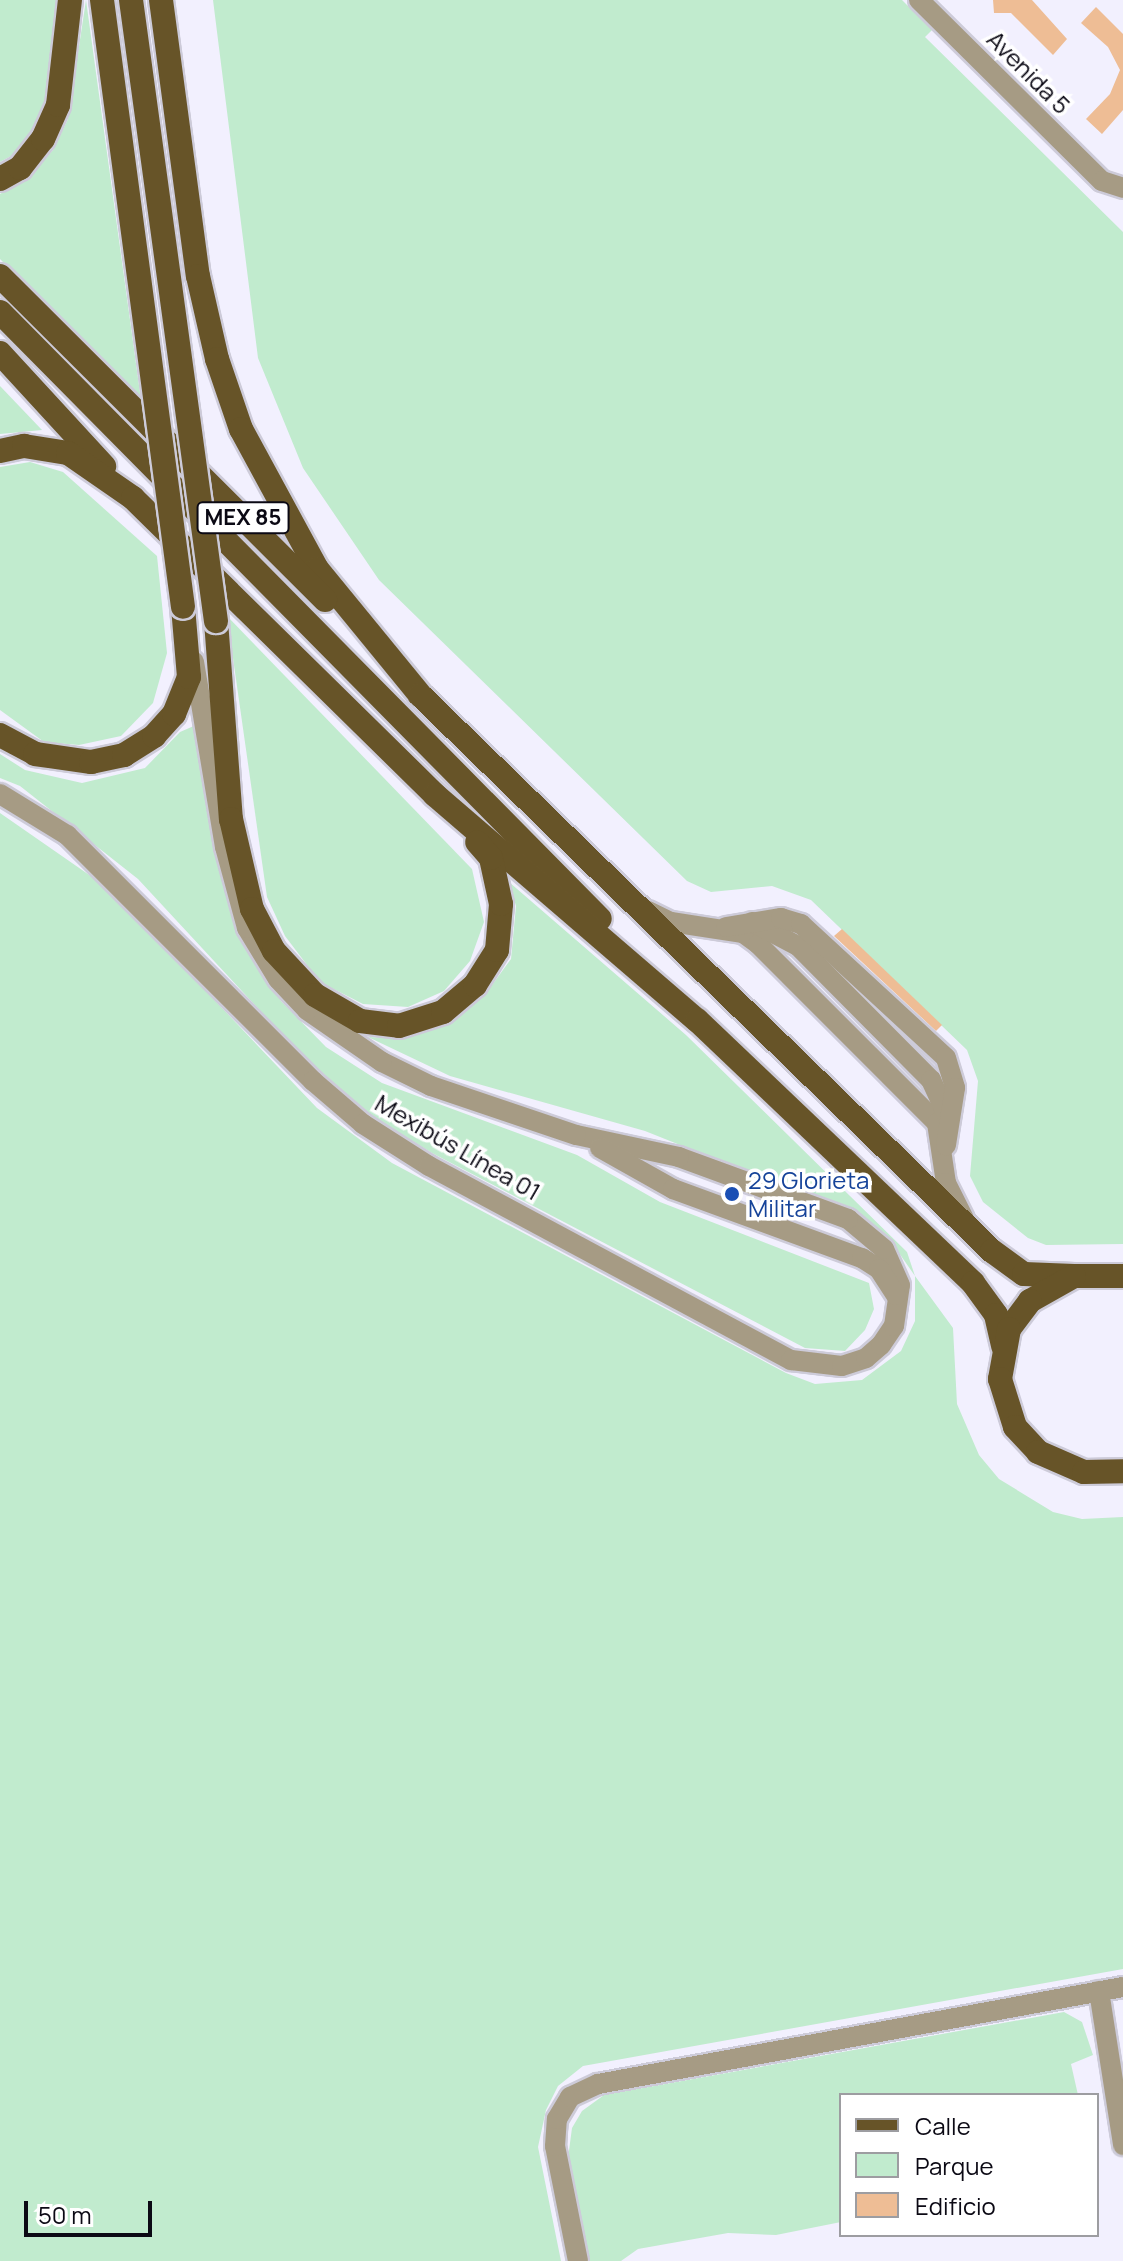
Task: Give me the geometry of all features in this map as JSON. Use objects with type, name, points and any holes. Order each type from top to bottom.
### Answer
[{"type":"main road","points":[[0,179],[20,168],[43,139],[58,105],[70,0]]},
{"type":"main road","points":[[0,735],[35,754],[91,762],[124,755],[154,736],[174,714],[189,677],[183,607],[102,0]]},
{"type":"main road","points":[[0,353],[133,498],[435,795],[491,858],[501,904],[497,950],[475,985],[443,1012],[399,1026],[360,1021],[315,995],[274,951],[252,909],[231,819],[216,621],[131,0]]},
{"type":"main road","points":[[161,0],[198,276],[241,429],[317,569],[420,695],[973,1232],[1024,1274],[1123,1276]]},
{"type":"main road","name":"MEX 85","points":[[0,276],[420,695]]},
{"type":"main road","points":[[0,312],[459,771],[697,1020],[973,1283],[996,1315],[1003,1346],[1002,1396],[1026,1440],[1067,1468],[1121,1471]]},
{"type":"main road","points":[[0,451],[24,446],[68,453],[133,498]]},
{"type":"main road","points":[[435,795],[697,1020]]},
{"type":"main road","points":[[1003,1346],[1030,1301],[1074,1276]]},
{"type":"street","name":"Avenida 5","points":[[919,0],[1102,181],[1123,188]]},
{"type":"street","name":"Mexibús Línea 01","points":[[0,794],[67,835],[313,1081],[363,1124],[429,1166],[791,1360],[842,1366],[866,1358],[894,1326],[900,1303],[896,1269],[884,1249],[848,1219],[679,1157],[576,1135],[431,1086],[347,1039],[307,1010],[278,979],[247,928],[225,847],[183,607]]},
{"type":"street","points":[[620,890],[671,922],[723,927],[781,918],[801,924],[946,1058],[955,1088],[944,1161]]},
{"type":"street","points":[[723,927],[758,944],[937,1123],[951,1195],[973,1232]]},
{"type":"street","name":"Mexibús Línea 01","points":[[274,951],[309,1002],[347,1039]]},
{"type":"street","name":"Mexibús Línea 01","points":[[576,1135],[673,1189],[862,1258],[879,1269],[900,1303]]},
{"type":"street","points":[[578,2261],[555,2146],[557,2119],[570,2097],[598,2084],[1123,1987]]},
{"type":"street","points":[[1099,1991],[1123,2145]]},
{"type":"green space","points":[[0,0],[56,0],[47,99],[36,125],[13,155],[0,162]]},
{"type":"green space","points":[[86,0],[141,400],[0,259],[0,194],[28,178],[53,150],[68,119]]},
{"type":"green space","points":[[213,0],[902,0],[932,30],[925,37],[1123,232],[1123,1244],[1046,1245],[1028,1238],[983,1202],[970,1176],[978,1081],[967,1050],[811,900],[772,886],[711,892],[687,881],[379,580],[303,468],[258,358]]},
{"type":"green space","points":[[0,386],[42,430],[0,434]]},
{"type":"green space","points":[[30,462],[63,472],[157,556],[167,653],[153,703],[121,736],[79,745],[44,742],[0,710],[0,467]]},
{"type":"green space","points":[[227,616],[472,869],[484,922],[470,961],[444,991],[408,1007],[363,1004],[320,982],[285,936],[267,897]]},
{"type":"green space","points":[[196,725],[241,933],[281,1001],[326,1047],[382,1083],[577,1155],[660,1202],[869,1283],[874,1309],[865,1330],[845,1351],[805,1348],[432,1153],[367,1113],[292,1045],[138,879],[20,786],[0,778],[0,754],[25,770],[82,783],[145,768],[180,732]]},
{"type":"green space","points":[[0,813],[108,888],[317,1108],[392,1163],[786,1373],[815,1384],[862,1380],[901,1351],[915,1321],[915,1276],[953,1328],[957,1404],[979,1455],[999,1479],[1053,1512],[1082,1519],[1123,1517],[1123,1969],[583,2066],[558,2086],[546,2110],[538,2147],[561,2261],[0,2261]]},
{"type":"green space","points":[[509,882],[686,1035],[907,1252],[915,1276],[899,1253],[855,1215],[645,1131],[450,1076],[368,1037],[398,1038],[447,1024],[484,996],[511,959],[516,906]]},
{"type":"green space","points":[[1064,2012],[1082,2022],[1093,2055],[1071,2064],[1078,2093],[839,2093],[839,2222],[776,2235],[728,2233],[638,2249],[621,2261],[590,2261],[568,2158],[572,2128],[582,2111],[604,2095]]},
{"type":"building","points":[[993,0],[1032,0],[1067,39],[1053,55],[1011,13],[994,13]]},
{"type":"building","points":[[1096,7],[1123,34],[1123,110],[1102,134],[1086,119],[1110,94],[1120,70],[1108,47],[1081,23]]},
{"type":"building","points":[[842,929],[942,1025],[936,1031],[834,936]]},
{"type":"place","name":"29 Glorieta Militar","points":[[732,1194]]}]
